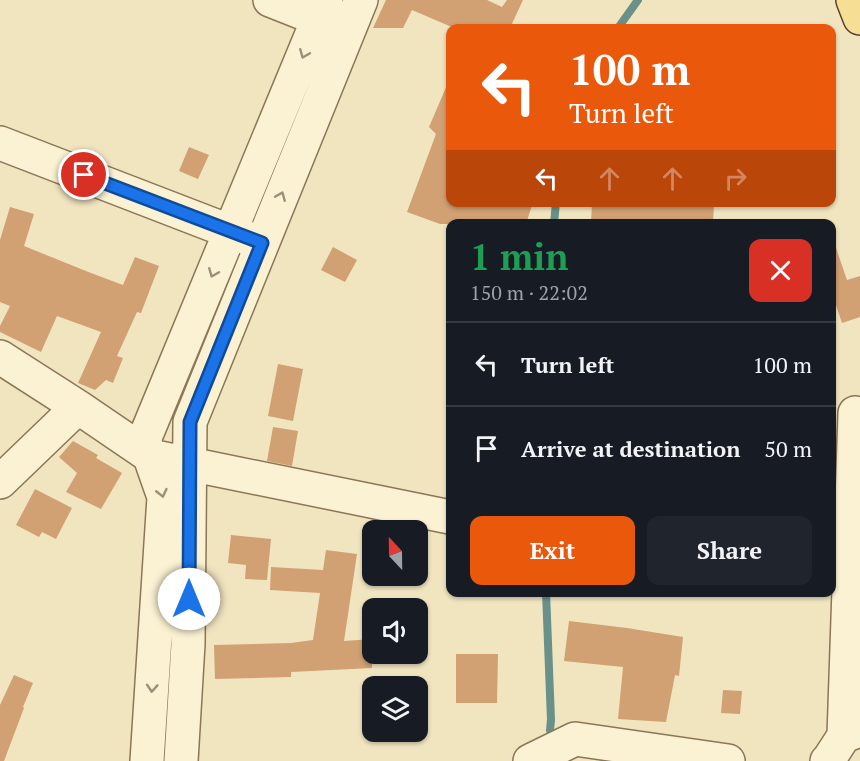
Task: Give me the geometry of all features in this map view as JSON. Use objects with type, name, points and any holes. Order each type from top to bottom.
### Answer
[{"type":"main road","points":[[853,0],[860,18]]},
{"type":"street","points":[[270,0],[322,10],[348,31]]},
{"type":"street","points":[[181,761],[188,644],[190,422],[361,0]]},
{"type":"street","points":[[147,761],[164,497],[144,440],[322,10]]},
{"type":"street","points":[[0,143],[262,243]]},
{"type":"street","points":[[0,357],[150,456],[446,516]]},
{"type":"street","points":[[0,482],[78,407]]},
{"type":"street","points":[[838,749],[849,412]]},
{"type":"street","points":[[530,761],[575,739],[728,761]]},
{"type":"building","points":[[386,0],[487,0],[502,7],[507,0],[523,0],[512,24],[446,25],[412,10],[403,28],[373,28]]},
{"type":"building","points":[[446,87],[446,207],[531,207],[528,219],[446,219],[446,224],[440,224],[407,212],[436,134],[429,127]]},
{"type":"building","points":[[189,147],[209,155],[198,179],[179,171]]},
{"type":"building","points":[[10,207],[34,214],[24,246],[91,273],[123,285],[135,257],[159,266],[141,313],[137,312],[117,356],[123,358],[113,383],[106,380],[95,390],[78,383],[101,332],[57,316],[41,352],[0,332],[0,326],[10,306],[0,302],[0,240]]},
{"type":"building","points":[[592,207],[714,207],[713,219],[591,219]]},
{"type":"building","points":[[333,247],[357,260],[345,282],[321,270]]},
{"type":"building","points":[[836,248],[847,280],[860,276],[860,317],[842,323],[836,305]]},
{"type":"building","points":[[278,364],[303,369],[293,421],[268,416]]},
{"type":"building","points":[[273,427],[298,431],[292,466],[267,461]]},
{"type":"building","points":[[73,441],[98,455],[96,458],[122,473],[101,509],[66,492],[77,473],[59,457]]},
{"type":"building","points":[[35,489],[72,508],[56,539],[42,532],[39,537],[16,525]]},
{"type":"building","points":[[231,535],[271,539],[267,580],[245,579],[246,565],[228,563]]},
{"type":"building","points":[[326,550],[357,554],[344,641],[362,640],[362,664],[372,664],[372,668],[291,672],[291,677],[215,679],[214,645],[291,643],[313,640],[320,593],[270,590],[271,567],[323,570]]},
{"type":"building","points":[[569,621],[683,637],[679,676],[675,675],[666,722],[618,719],[623,667],[564,661]]},
{"type":"building","points":[[456,654],[498,654],[497,703],[456,703]]},
{"type":"building","points":[[14,675],[33,683],[4,761],[0,761],[0,705]]},
{"type":"building","points":[[723,690],[742,691],[740,714],[721,713]]},
{"type":"waterway","points":[[621,24],[638,0]]},
{"type":"waterway","points":[[554,219],[556,207]]},
{"type":"waterway","points":[[546,597],[550,730]]},
{"type":"route","points":[[84,175],[262,243],[190,422],[189,599]]}]
